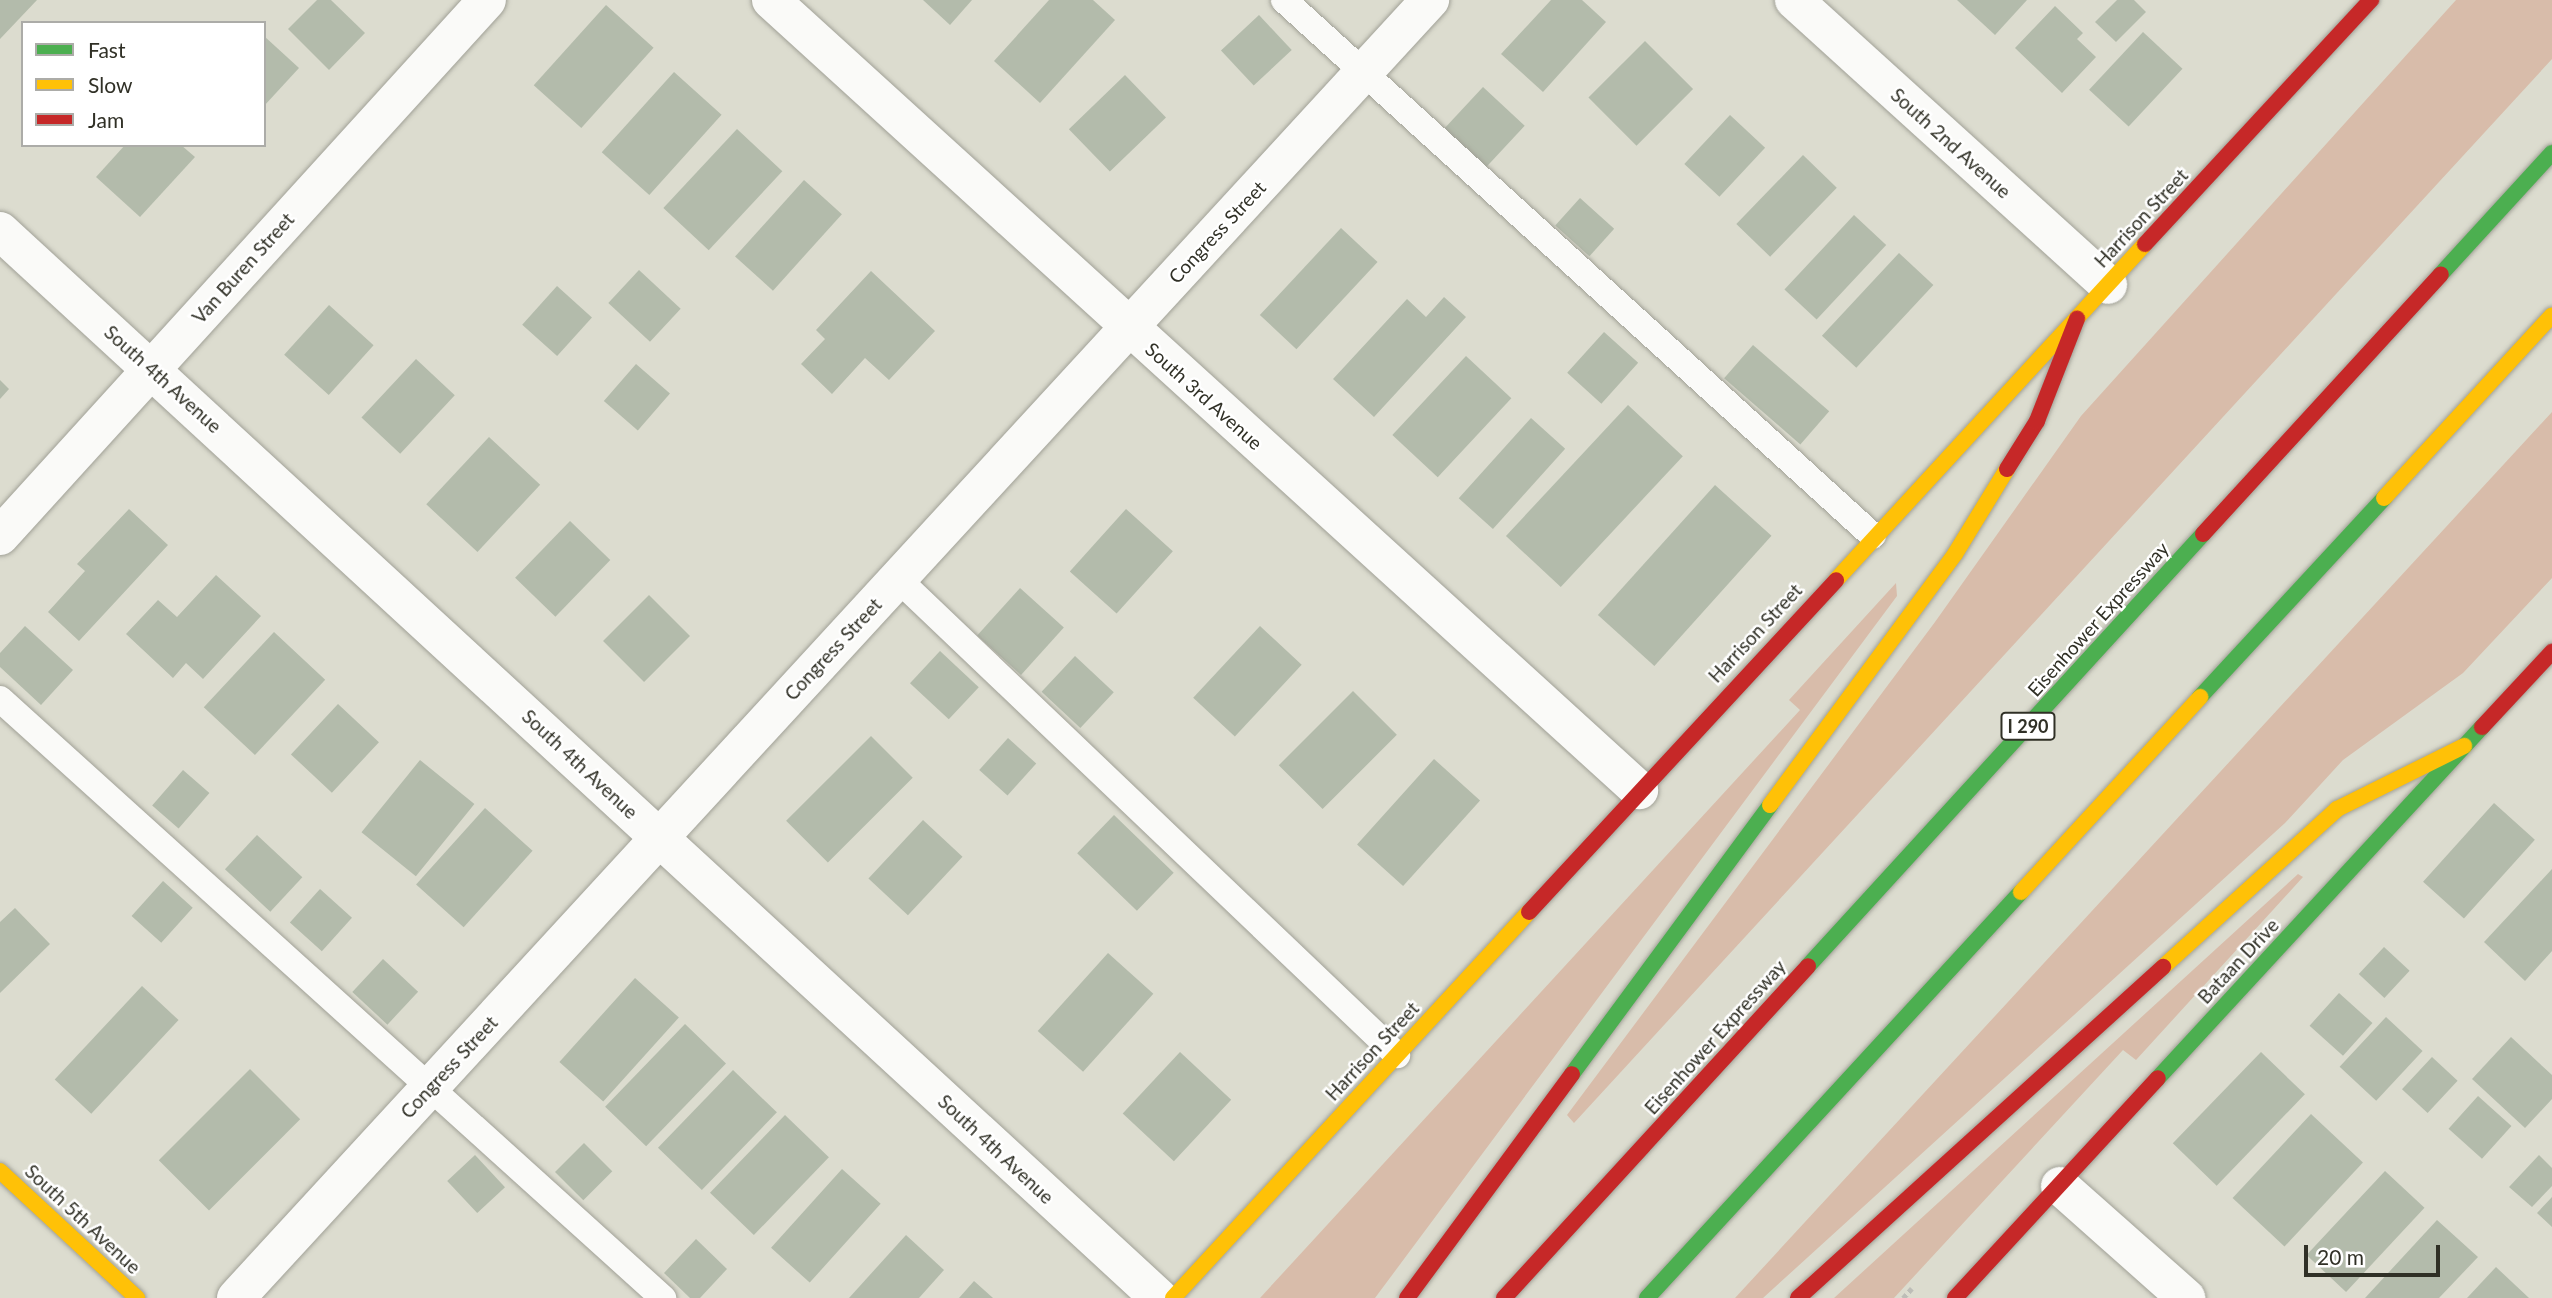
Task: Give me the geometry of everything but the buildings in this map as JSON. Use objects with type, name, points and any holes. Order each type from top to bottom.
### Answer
[{"type":"main road","name":"Harrison Street","points":[[1173,1298],[1873,536],[2077,319],[2360,4]]},
{"type":"main road","name":"Eisenhower Expressway","points":[[1504,1298],[2552,153]]},
{"type":"main road","points":[[1647,1298],[2552,315]]},
{"type":"main road","points":[[1407,1298],[1955,554],[2037,421],[2077,319]]},
{"type":"main road","name":"Bataan Drive","points":[[1955,1298],[2464,746],[2546,671]]},
{"type":"main road","points":[[1798,1298],[2337,810],[2464,746]]},
{"type":"main road","name":"South 5th Avenue","points":[[0,1171],[137,1298]]},
{"type":"street","name":"Van Buren Street","points":[[0,536],[487,0]]},
{"type":"street","name":"South 3rd Avenue","points":[[771,0],[1639,790]]},
{"type":"street","name":"Congress Street","points":[[236,1298],[1430,0]]},
{"type":"street","name":"South 2nd Avenue","points":[[1794,0],[2108,285]]},
{"type":"street","name":"South 4th Avenue","points":[[0,231],[1158,1298]]},
{"type":"street","points":[[2060,1186],[2186,1298]]},
{"type":"lane","points":[[1284,0],[1873,536]]},
{"type":"lane","points":[[898,579],[1397,1055]]},
{"type":"lane","points":[[0,699],[663,1298]]},
{"type":"shaded area","points":[[2456,0],[2552,0],[2552,59],[1574,1123],[1567,1115],[1935,622],[2081,416]]},
{"type":"shaded area","points":[[2552,412],[2552,578],[2463,673],[2343,760],[2285,823],[1763,1298],[1735,1298]]},
{"type":"shaded area","points":[[1896,583],[1897,596],[1375,1298],[1260,1298],[1800,710],[1789,700]]},
{"type":"shaded area","points":[[2298,874],[2303,877],[2136,1060],[2123,1050],[1894,1298],[1834,1298]]},
{"type":"traffic: fast","points":[[2441,274],[2552,153]]},
{"type":"traffic: fast","points":[[2200,697],[2384,498]]},
{"type":"traffic: fast","points":[[1808,966],[2203,534]]},
{"type":"traffic: fast","points":[[2158,1078],[2482,727]]},
{"type":"traffic: fast","points":[[1572,1074],[1770,805]]},
{"type":"traffic: fast","points":[[1647,1298],[2021,892]]},
{"type":"traffic: slow","points":[[1836,580],[2145,244]]},
{"type":"traffic: slow","points":[[2384,498],[2552,315]]},
{"type":"traffic: slow","points":[[1770,805],[1955,554],[2007,469]]},
{"type":"traffic: slow","points":[[2021,892],[2200,697]]},
{"type":"traffic: slow","points":[[2163,967],[2337,809],[2464,746]]},
{"type":"traffic: slow","points":[[1173,1298],[1529,912]]},
{"type":"traffic: slow","points":[[0,1171],[137,1298]]},
{"type":"traffic: jam","points":[[2145,244],[2371,0]]},
{"type":"traffic: jam","points":[[2203,534],[2441,274]]},
{"type":"traffic: jam","points":[[2007,469],[2037,421],[2077,319]]},
{"type":"traffic: jam","points":[[1529,912],[1836,580]]},
{"type":"traffic: jam","points":[[2482,727],[2552,652]]},
{"type":"traffic: jam","points":[[1504,1298],[1808,966]]},
{"type":"traffic: jam","points":[[1798,1298],[2163,967]]},
{"type":"traffic: jam","points":[[1407,1298],[1572,1074]]},
{"type":"traffic: jam","points":[[1955,1298],[2158,1078]]}]
